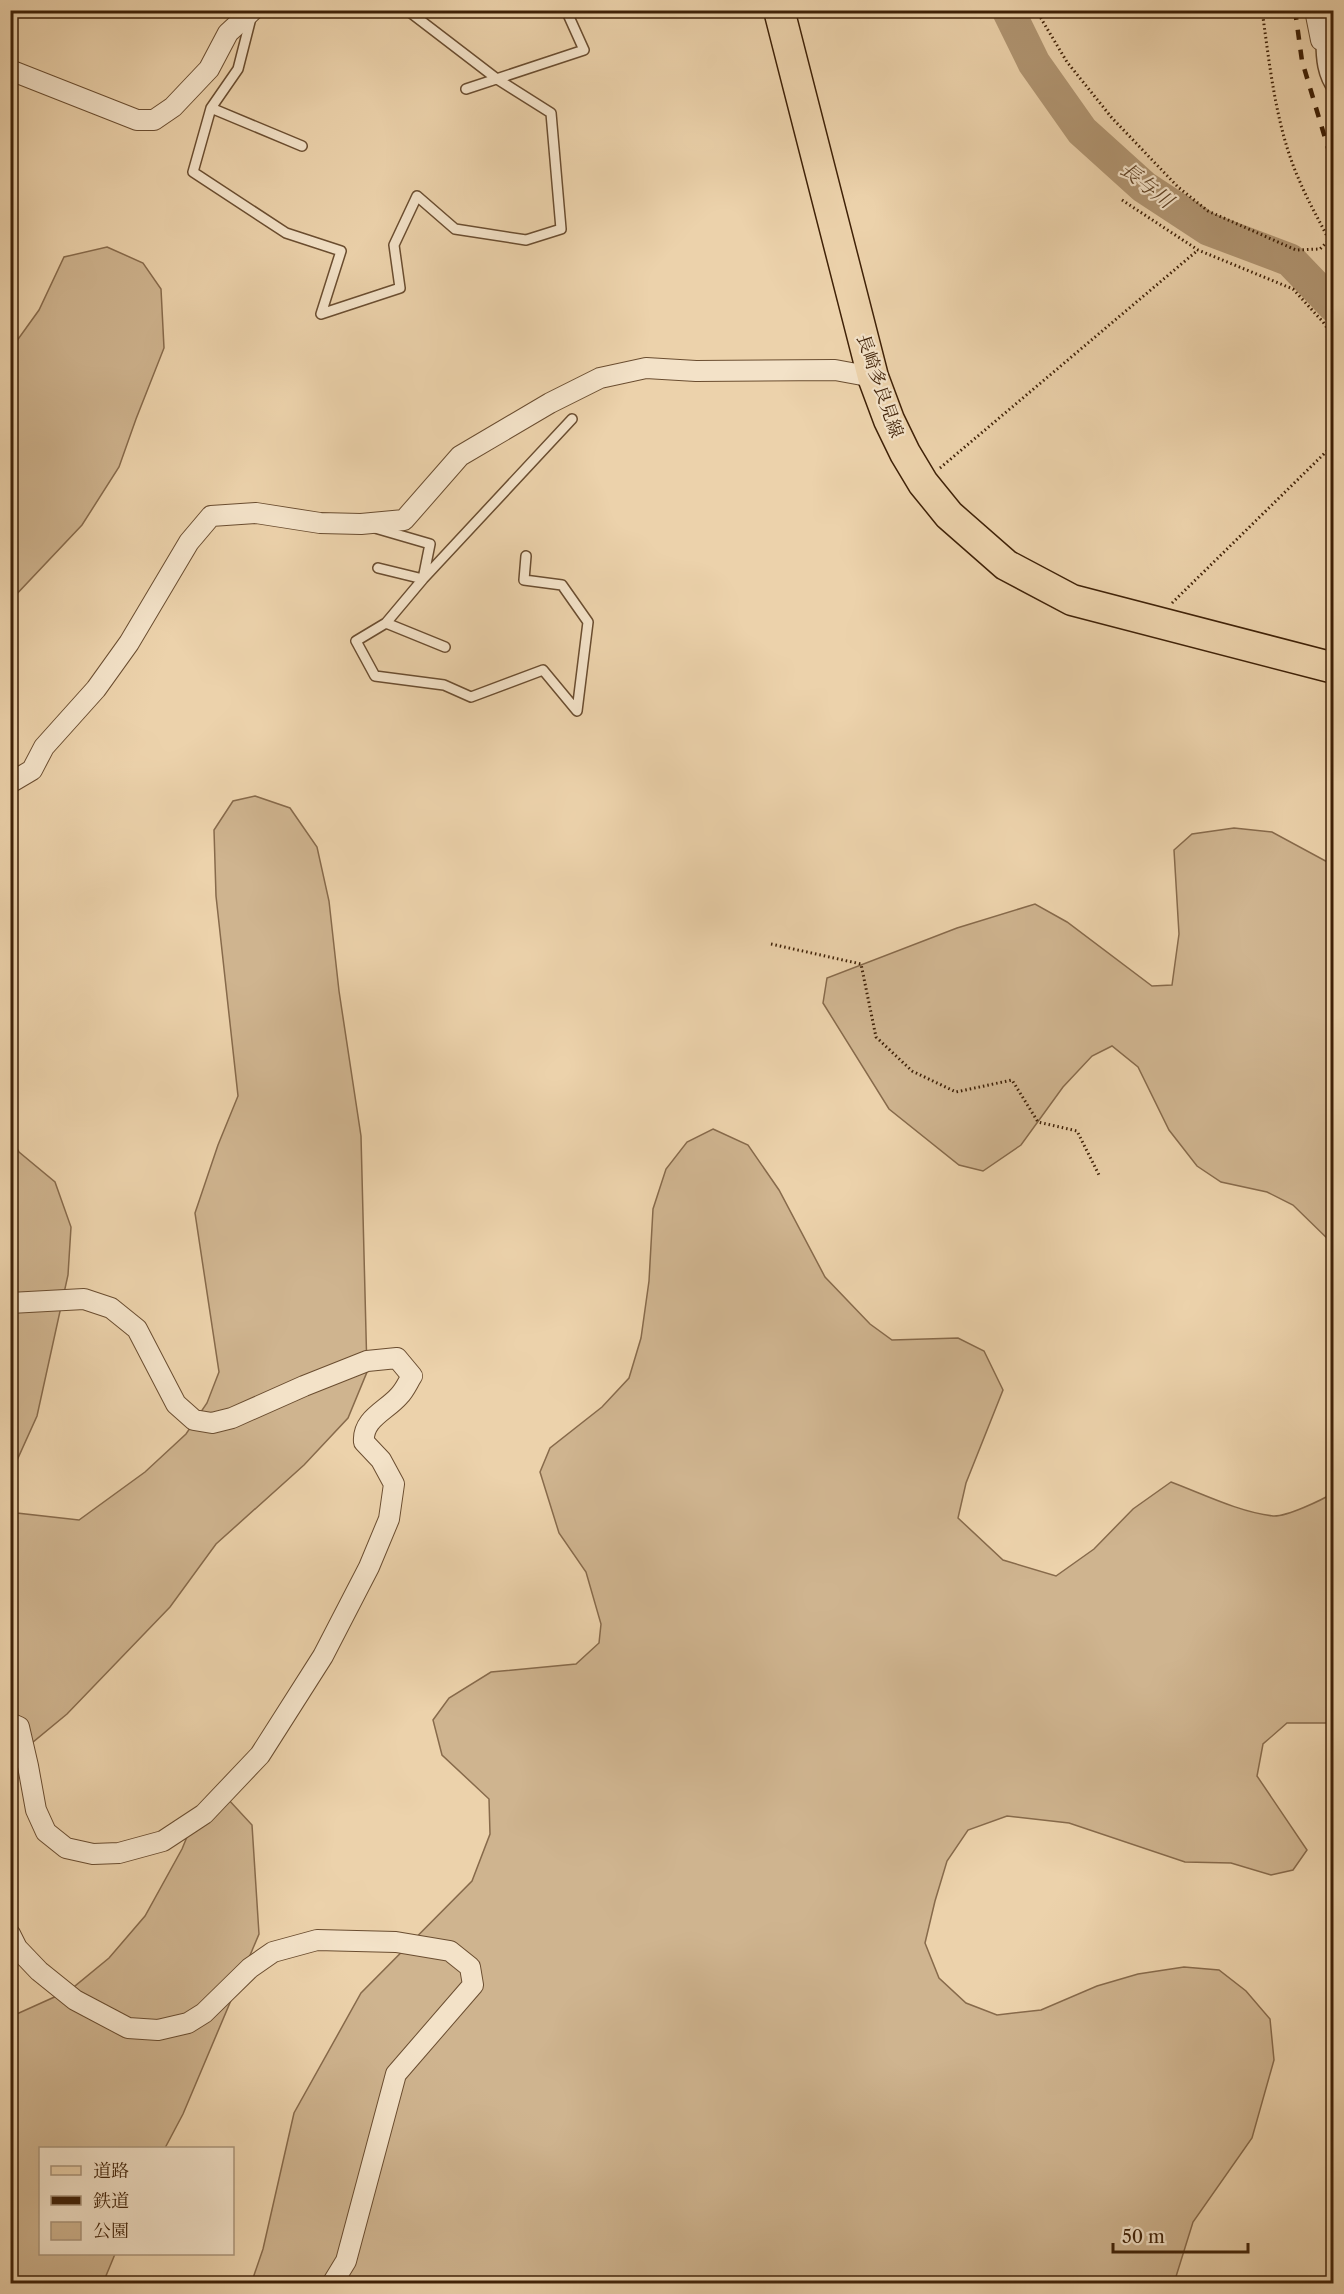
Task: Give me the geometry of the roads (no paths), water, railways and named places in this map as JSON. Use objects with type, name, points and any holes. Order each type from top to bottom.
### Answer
[{"type":"main road","name":"長崎多良見線","points":[[778,10],[873,377],[889,420],[905,453],[923,483],[949,515],[1006,565],[1072,600],[1334,668]]},
{"type":"street","points":[[1315,10],[1327,43]]},
{"type":"street","points":[[10,70],[137,120],[154,120],[173,107],[208,69],[228,33],[256,11]]},
{"type":"street","points":[[10,783],[32,770],[44,747],[96,689],[129,644],[189,542],[211,516],[255,513],[320,523],[361,524],[404,520],[460,456],[600,378],[646,368],[696,371],[835,370],[873,377]]},
{"type":"street","points":[[10,1303],[84,1299],[111,1308],[137,1329],[176,1404],[194,1420],[212,1423],[232,1419],[304,1386],[367,1361],[397,1358],[412,1376],[400,1395],[368,1423],[363,1434],[364,1442],[381,1460],[394,1484],[389,1519],[369,1567],[323,1656],[260,1755],[204,1814],[163,1841],[119,1853],[93,1854],[66,1848],[46,1832],[36,1810],[19,1727],[10,1724]]},
{"type":"street","points":[[10,1934],[17,1948],[39,1971],[75,2000],[128,2028],[158,2030],[188,2023],[204,2013],[250,1968],[273,1952],[317,1940],[396,1942],[450,1951],[470,1967],[473,1985],[396,2074],[346,2262],[332,2283]]},
{"type":"lane","points":[[256,11],[238,69],[211,108],[193,172],[285,233],[341,251],[321,314],[400,288],[394,244],[417,196],[455,229],[526,240],[561,229],[551,113],[496,79],[407,10]]},
{"type":"lane","points":[[466,89],[584,50],[566,10]]},
{"type":"lane","points":[[1327,43],[1321,58],[1325,74],[1334,91]]},
{"type":"lane","points":[[211,108],[302,146]]},
{"type":"lane","points":[[526,556],[524,580],[562,585],[588,622],[577,711],[543,670],[471,697],[444,685],[375,676],[356,641],[386,623],[423,579],[572,419]]},
{"type":"lane","points":[[361,524],[430,544],[423,579]]},
{"type":"lane","points":[[378,568],[423,579]]},
{"type":"lane","points":[[386,623],[445,647]]},
{"type":"waterway","name":"長与川","points":[[1008,10],[1034,63],[1082,131],[1144,187],[1208,229],[1290,260],[1334,306]]},
{"type":"railway","points":[[1295,10],[1302,61],[1334,168]]}]
